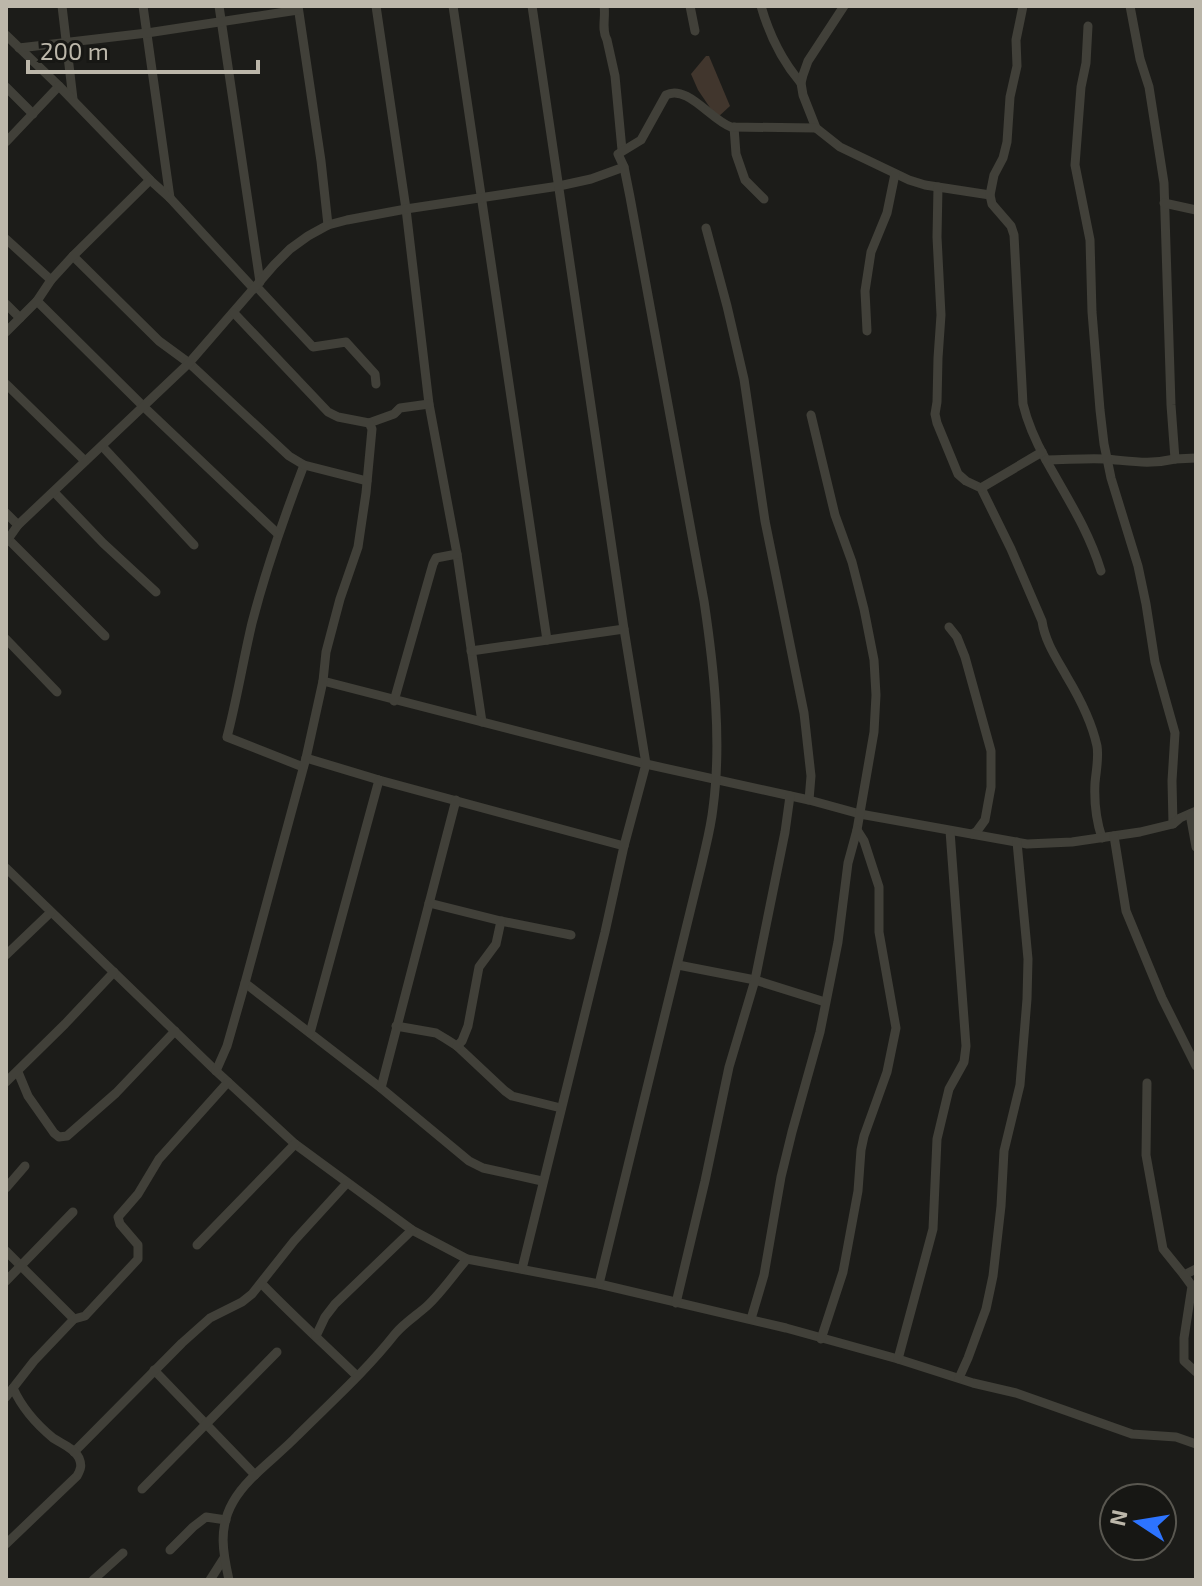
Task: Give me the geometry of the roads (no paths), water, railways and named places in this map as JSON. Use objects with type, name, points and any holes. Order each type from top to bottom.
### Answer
[{"type":"street","points":[[62,6],[73,99]]},
{"type":"street","points":[[143,6],[170,198]]},
{"type":"street","points":[[219,6],[257,286]]},
{"type":"street","points":[[376,6],[406,209],[429,404],[457,554],[482,722]]},
{"type":"street","points":[[453,6],[547,640]]},
{"type":"street","points":[[522,1269],[646,764],[532,6]]},
{"type":"street","points":[[604,6],[604,34],[615,76],[622,150]]},
{"type":"street","points":[[690,6],[695,31]]},
{"type":"street","points":[[761,6],[783,59],[801,83]]},
{"type":"street","points":[[844,6],[808,61],[801,83],[816,128],[840,147],[917,183],[990,195]]},
{"type":"street","points":[[1023,6],[1016,40],[1017,66],[1010,97],[1007,142],[990,195],[992,204],[1011,226],[1014,235],[1023,404],[1028,424],[1079,515],[1101,571]]},
{"type":"street","points":[[1130,6],[1149,87],[1164,183],[1175,459]]},
{"type":"street","points":[[19,48],[147,33],[298,8],[328,225]]},
{"type":"street","points":[[1088,26],[1075,165],[1090,240],[1100,410],[1111,478],[1138,566],[1155,662],[1175,733],[1173,824]]},
{"type":"street","points":[[6,35],[73,99],[313,347],[346,342],[375,374],[376,384]]},
{"type":"street","points":[[6,142],[59,86]]},
{"type":"street","points":[[6,87],[33,114]]},
{"type":"street","points":[[599,1284],[702,863],[713,809],[715,780],[714,709],[704,601],[624,167],[618,154],[641,140],[666,95],[671,92],[683,94],[723,124],[734,127],[816,128]]},
{"type":"street","points":[[734,127],[736,154],[745,180],[764,199]]},
{"type":"street","points":[[105,636],[7,541],[18,525],[189,363],[290,249],[328,225],[406,209],[559,186],[624,167]]},
{"type":"street","points":[[867,331],[865,291],[871,252],[887,213],[895,174]]},
{"type":"street","points":[[6,332],[37,301],[73,256],[150,180]]},
{"type":"street","points":[[938,187],[941,315],[937,423],[958,474],[981,488],[1011,549],[1042,621],[1044,633],[1089,724],[1097,746],[1095,786],[1097,822],[1102,838]]},
{"type":"street","points":[[1164,203],[1196,210]]},
{"type":"street","points":[[706,228],[744,379],[765,521],[804,713],[811,776],[809,800]]},
{"type":"street","points":[[6,239],[51,280]]},
{"type":"street","points":[[73,256],[159,341],[189,363],[289,456],[304,465],[367,481]]},
{"type":"street","points":[[37,301],[278,534]]},
{"type":"street","points":[[6,304],[20,318]]},
{"type":"street","points":[[234,313],[332,415],[369,423],[394,414],[400,408],[429,404]]},
{"type":"street","points":[[6,385],[85,461]]},
{"type":"street","points":[[751,1319],[764,1275],[792,1132],[820,1032],[874,732],[874,660],[864,609],[835,515],[811,415]]},
{"type":"street","points":[[216,1071],[227,1046],[245,983],[304,762],[323,681],[326,652],[358,547],[372,429],[369,423]]},
{"type":"street","points":[[102,446],[194,545]]},
{"type":"street","points":[[981,488],[1044,456],[1108,459],[1138,464],[1196,458]]},
{"type":"street","points":[[304,465],[278,534],[251,627],[238,698],[227,737],[304,762],[624,846]]},
{"type":"street","points":[[54,492],[156,592]]},
{"type":"street","points":[[6,513],[18,525]]},
{"type":"street","points":[[394,701],[433,564],[436,558],[457,554]]},
{"type":"street","points":[[949,627],[965,657],[991,751],[991,787],[985,820],[972,834]]},
{"type":"street","points":[[471,651],[624,629]]},
{"type":"street","points":[[6,639],[57,692]]},
{"type":"street","points":[[323,681],[646,764],[860,814],[1017,842],[1060,843],[1114,836],[1173,824],[1193,812],[1196,847]]},
{"type":"street","points":[[310,1033],[379,780]]},
{"type":"street","points":[[676,1303],[729,1067],[755,980],[790,796]]},
{"type":"street","points":[[381,1088],[456,800]]},
{"type":"street","points":[[821,1339],[843,1272],[858,1191],[864,1136],[887,1072],[896,1028],[879,932],[880,890],[857,830]]},
{"type":"street","points":[[898,1359],[933,1229],[937,1139],[949,1089],[964,1062],[966,1046],[950,831]]},
{"type":"street","points":[[1114,836],[1126,911],[1162,998],[1196,1066]]},
{"type":"street","points":[[959,1378],[982,1319],[993,1276],[1004,1151],[1020,1085],[1028,959],[1017,842]]},
{"type":"street","points":[[6,868],[295,1144],[412,1230],[467,1259],[599,1284],[751,1319],[1016,1393],[1132,1434],[1176,1437],[1196,1444]]},
{"type":"street","points":[[429,903],[571,935]]},
{"type":"street","points":[[6,955],[51,912]]},
{"type":"street","points":[[457,1046],[468,1026],[479,967],[496,944],[501,921]]},
{"type":"street","points":[[678,965],[755,980],[825,1002]]},
{"type":"street","points":[[6,1082],[114,972]]},
{"type":"street","points":[[245,983],[381,1088],[469,1161],[483,1168],[542,1181]]},
{"type":"street","points":[[396,1026],[436,1033],[457,1046],[512,1096],[561,1108]]},
{"type":"street","points":[[18,1072],[28,1096],[54,1133],[59,1137],[67,1136],[116,1093],[175,1031]]},
{"type":"street","points":[[6,1397],[34,1361],[74,1319],[85,1316],[138,1259],[138,1245],[120,1224],[118,1217],[138,1194],[159,1159],[228,1082]]},
{"type":"street","points":[[1147,1083],[1146,1155],[1163,1249],[1192,1286],[1184,1338],[1184,1361],[1196,1372]]},
{"type":"street","points":[[197,1245],[295,1144]]},
{"type":"street","points":[[6,1188],[25,1166]]},
{"type":"street","points":[[74,1452],[210,1318],[252,1294],[294,1241],[347,1183]]},
{"type":"street","points":[[6,1281],[73,1212]]},
{"type":"street","points":[[316,1336],[335,1304],[412,1230]]},
{"type":"street","points":[[6,1251],[74,1319]]},
{"type":"street","points":[[229,1580],[222,1539],[233,1502],[255,1475],[277,1457],[390,1343],[396,1333],[430,1304],[467,1259]]},
{"type":"street","points":[[1184,1275],[1196,1269]]},
{"type":"street","points":[[261,1283],[357,1376]]},
{"type":"street","points":[[142,1489],[277,1352]]},
{"type":"street","points":[[154,1370],[255,1475]]},
{"type":"street","points":[[6,1544],[77,1476],[81,1468],[74,1452],[31,1417],[13,1388]]},
{"type":"street","points":[[170,1550],[206,1517],[226,1520]]},
{"type":"street","points":[[93,1580],[123,1553]]},
{"type":"street","points":[[210,1580],[224,1558]]}]
